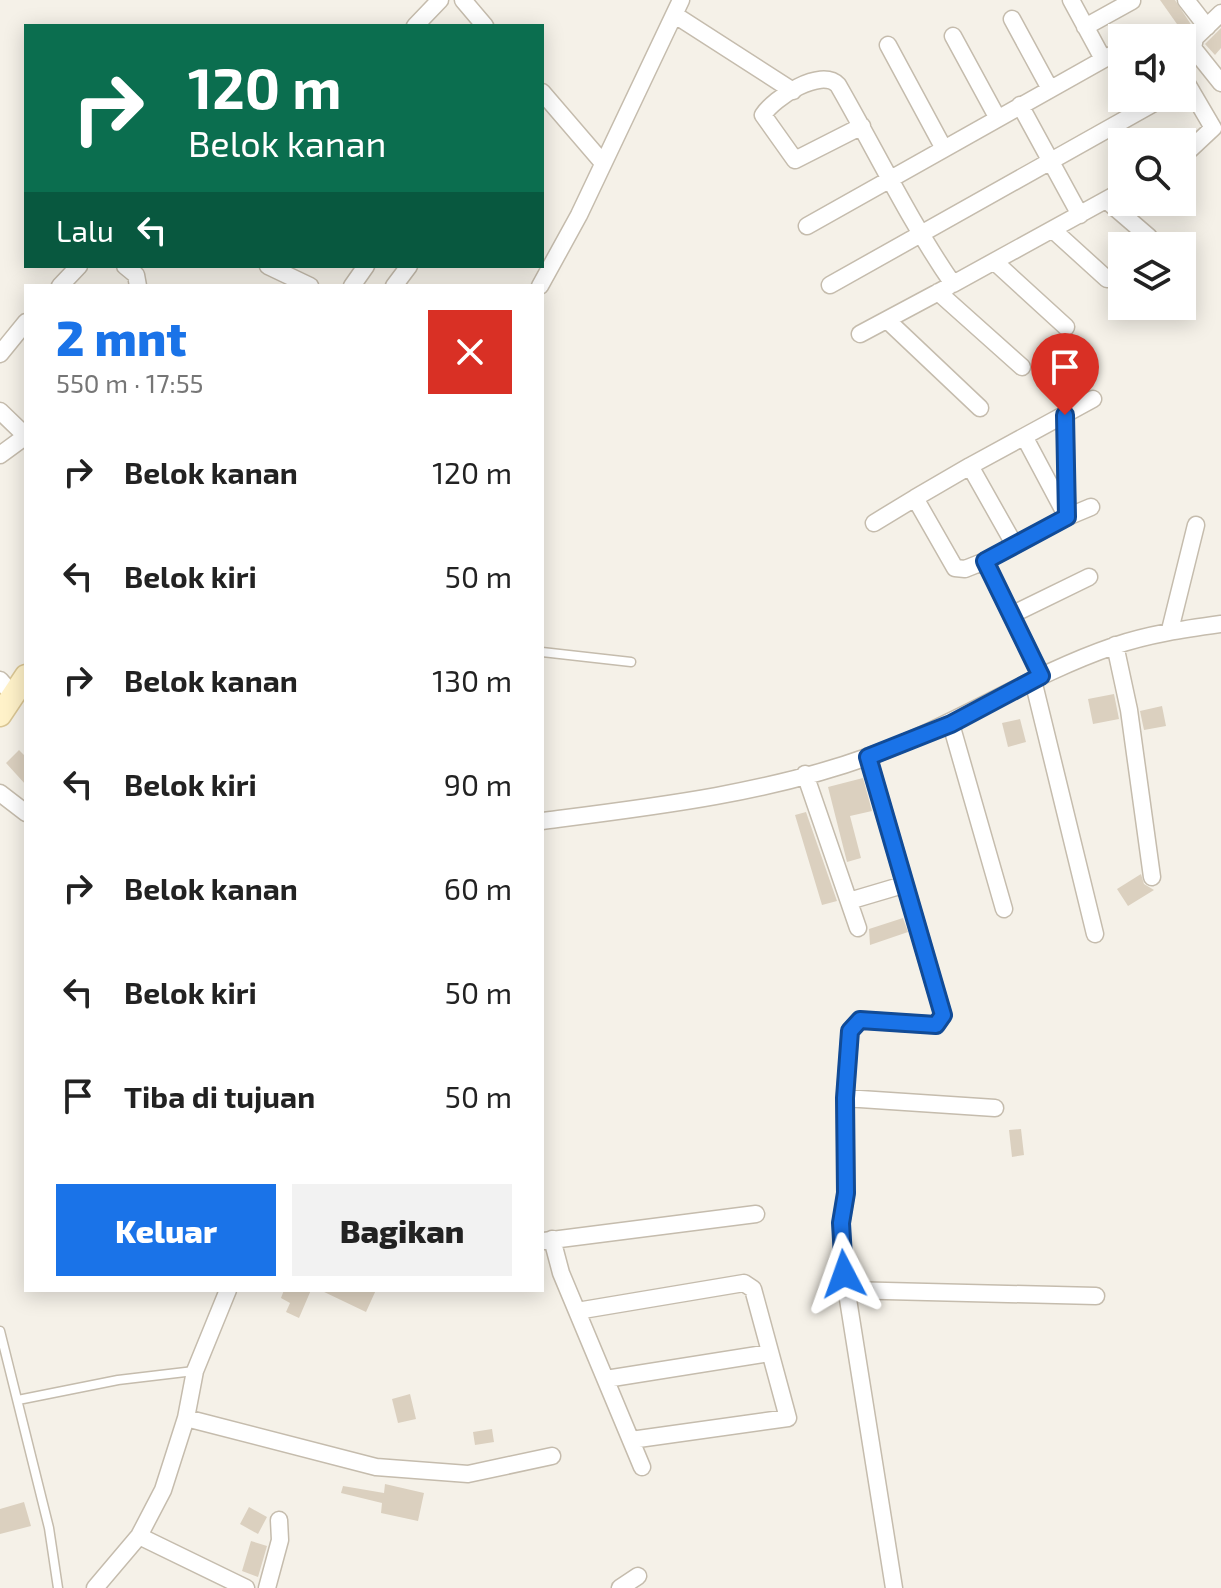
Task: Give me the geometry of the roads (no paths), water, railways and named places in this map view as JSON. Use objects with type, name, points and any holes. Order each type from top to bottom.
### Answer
[{"type":"street","points":[[417,24],[440,0]]},
{"type":"street","points":[[463,0],[483,24]]},
{"type":"street","points":[[1071,0],[1103,59]]},
{"type":"street","points":[[1186,0],[1207,27]]},
{"type":"street","points":[[1085,27],[1132,1]]},
{"type":"street","points":[[541,284],[678,7],[793,91]]},
{"type":"street","points":[[1221,13],[1195,38],[1193,48],[1221,83]]},
{"type":"street","points":[[1012,19],[1050,89]]},
{"type":"street","points":[[953,36],[997,117]]},
{"type":"street","points":[[888,45],[943,147]]},
{"type":"street","points":[[807,226],[1108,56]]},
{"type":"street","points":[[862,126],[802,159],[793,159],[763,115],[793,91],[821,79],[831,79],[862,126],[922,231],[946,288],[1022,367]]},
{"type":"street","points":[[544,94],[603,163]]},
{"type":"street","points":[[1196,101],[1213,128],[1196,144]]},
{"type":"street","points":[[1020,105],[1080,215]]},
{"type":"street","points":[[830,285],[1137,112]]},
{"type":"street","points":[[860,334],[996,263],[1106,200]]},
{"type":"street","points":[[1125,216],[1143,232]]},
{"type":"street","points":[[1053,230],[1107,279]]},
{"type":"street","points":[[996,263],[1066,327]]},
{"type":"street","points":[[62,284],[77,268]]},
{"type":"street","points":[[127,268],[136,275],[138,284]]},
{"type":"street","points":[[272,268],[306,284]]},
{"type":"street","points":[[887,320],[980,408]]},
{"type":"street","points":[[0,354],[24,324]]},
{"type":"street","points":[[874,523],[1093,399]]},
{"type":"street","points":[[0,411],[24,434]]},
{"type":"street","points":[[1065,415],[1067,517]]},
{"type":"street","points":[[0,455],[24,437]]},
{"type":"street","points":[[1025,438],[1067,517]]},
{"type":"street","points":[[970,466],[1014,544]]},
{"type":"street","points":[[915,498],[955,568],[965,569],[1091,507]]},
{"type":"street","points":[[1170,630],[1196,525]]},
{"type":"street","points":[[985,561],[1037,678],[1095,934]]},
{"type":"street","points":[[1011,615],[1089,577]]},
{"type":"street","points":[[544,821],[682,803],[868,757],[951,724],[1037,678],[1115,645],[1170,630],[1221,624]]},
{"type":"street","points":[[1115,645],[1129,710],[1152,877]]},
{"type":"street","points":[[0,715],[13,684]]},
{"type":"street","points":[[951,724],[1004,909]]},
{"type":"street","points":[[868,757],[943,1018],[936,1025],[869,1018],[854,1024],[850,1031],[845,1098],[846,1193],[841,1223],[846,1290],[894,1588]]},
{"type":"street","points":[[805,774],[858,928]]},
{"type":"street","points":[[0,793],[24,811]]},
{"type":"street","points":[[849,901],[903,885]]},
{"type":"street","points":[[845,1098],[995,1108]]},
{"type":"street","points":[[642,1467],[547,1240],[756,1214]]},
{"type":"street","points":[[577,1311],[749,1284],[788,1418],[631,1440]]},
{"type":"street","points":[[846,1290],[1096,1296]]},
{"type":"street","points":[[95,1588],[139,1536],[163,1490],[186,1418],[195,1371],[227,1292]]},
{"type":"street","points":[[606,1379],[769,1353]]},
{"type":"street","points":[[186,1418],[376,1467],[468,1474],[552,1456]]},
{"type":"street","points":[[267,1588],[280,1540],[279,1520]]},
{"type":"street","points":[[139,1536],[246,1588]]},
{"type":"street","points":[[620,1588],[638,1576]]},
{"type":"lane","points":[[544,652],[631,662]]},
{"type":"lane","points":[[0,1331],[49,1528],[58,1588]]},
{"type":"lane","points":[[18,1400],[118,1380],[195,1371]]}]
